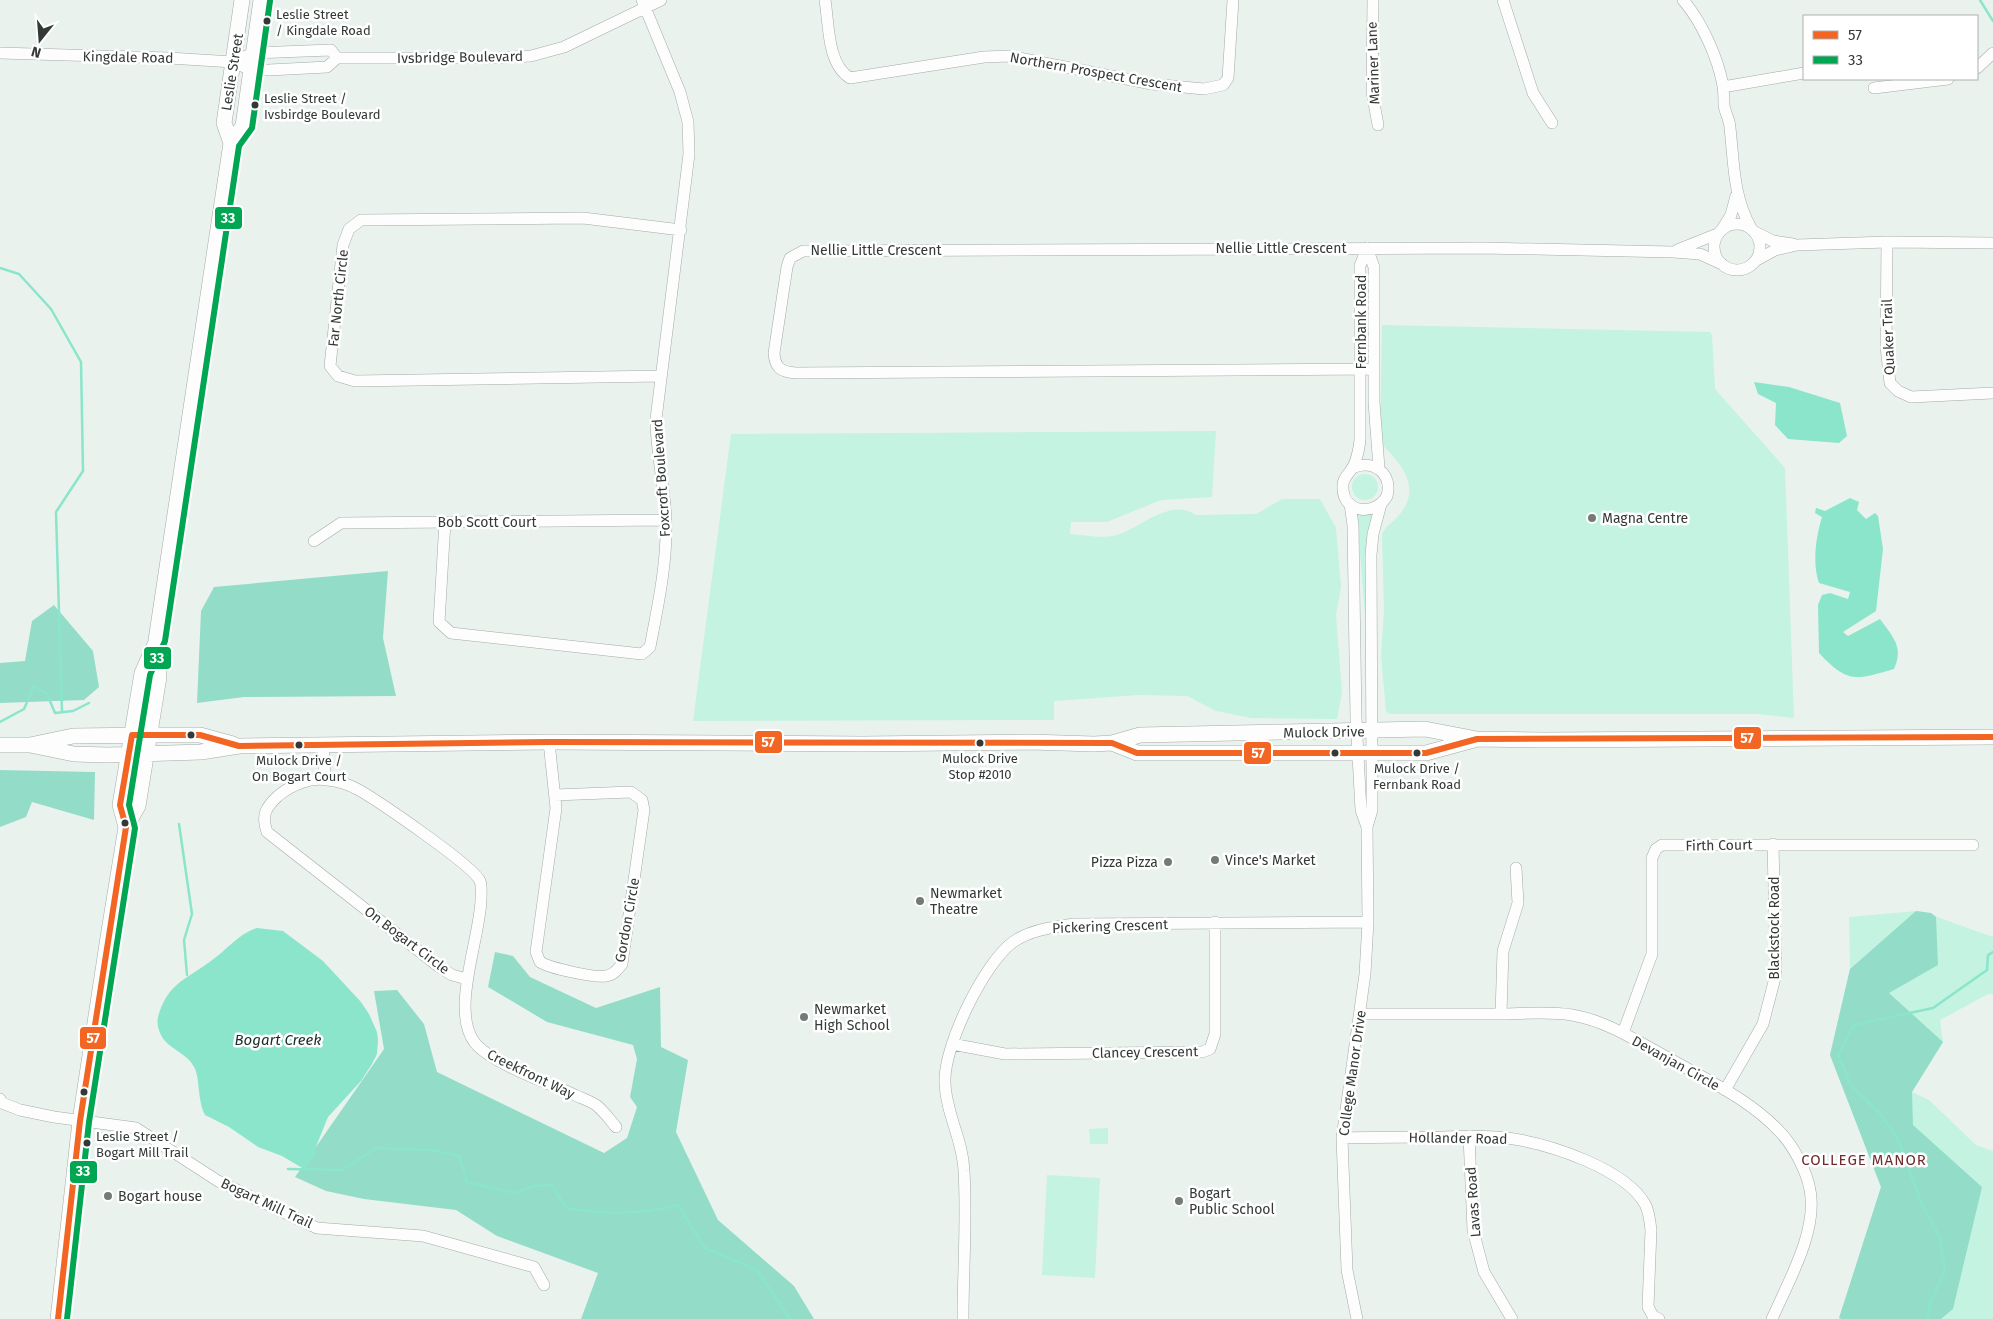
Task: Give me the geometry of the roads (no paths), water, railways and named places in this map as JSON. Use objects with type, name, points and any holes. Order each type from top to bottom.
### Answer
[{"type":"main road","name":"Leslie Street","points":[[58,1319],[80,1121],[126,827],[138,806],[159,677],[156,640],[230,143],[224,123],[242,0]]},
{"type":"main road","name":"Leslie Street","points":[[230,143],[243,126],[261,0]]},
{"type":"main road","name":"Leslie Street","points":[[126,827],[120,805],[128,754],[142,673],[156,640]]},
{"type":"main road","name":"Mulock Drive","points":[[0,745],[30,745],[74,754],[128,754],[202,752],[239,746],[323,744],[549,742],[1112,743],[1140,735],[1425,730],[1477,739],[1993,737]]},
{"type":"main road","name":"Mulock Drive","points":[[30,745],[73,736],[200,735],[239,746]]},
{"type":"main road","name":"Mulock Drive","points":[[1112,743],[1137,753],[1365,754],[1426,753],[1477,739]]},
{"type":"street","name":"Ivsbridge Boulevard","points":[[233,62],[251,70],[327,66],[337,58],[495,58],[531,56],[564,47],[644,4],[661,0]]},
{"type":"street","name":"Northern Prospect Crescent","points":[[825,0],[834,58],[838,68],[850,78],[984,57],[1009,56],[1143,82],[1204,89],[1223,85],[1228,78],[1233,0]]},
{"type":"street","name":"Mariner Lane","points":[[1373,0],[1372,92],[1378,125]]},
{"type":"street","points":[[1503,0],[1533,93],[1552,123]]},
{"type":"street","points":[[1683,0],[1710,48],[1724,87],[1724,107],[1730,125],[1736,195],[1741,211],[1760,245],[1756,261]]},
{"type":"street","name":"Foxcroft Boulevard","points":[[444,522],[438,622],[451,633],[642,654],[650,646],[664,567],[666,520],[656,437],[661,376],[681,230],[689,154],[688,122],[671,68],[644,4]]},
{"type":"street","name":"Ivsbridge Boulevard","points":[[253,52],[331,50],[337,58]]},
{"type":"street","name":"Kingdale Road","points":[[0,52],[233,62]]},
{"type":"street","points":[[233,62],[253,52]]},
{"type":"street","points":[[1978,67],[1993,53]]},
{"type":"street","points":[[1724,87],[1803,73]]},
{"type":"street","points":[[1874,88],[1940,80]]},
{"type":"street","points":[[1736,195],[1731,214],[1720,231],[1714,251],[1722,264],[1738,270],[1746,268],[1775,250],[1797,245],[1887,242],[1993,243]]},
{"type":"street","name":"Far North Circle","points":[[661,376],[355,382],[338,376],[330,366],[343,245],[348,229],[361,220],[583,218],[681,230]]},
{"type":"street","points":[[1720,231],[1736,223],[1773,241],[1797,245]]},
{"type":"street","name":"Nellie Little Crescent","points":[[1673,252],[1700,243],[1720,231]]},
{"type":"street","name":"Quaker Trail","points":[[1887,242],[1886,347],[1890,382],[1898,392],[1911,397],[1993,394]]},
{"type":"street","name":"Nellie Little Crescent","points":[[1374,369],[796,373],[780,370],[776,365],[774,353],[787,267],[790,258],[803,251],[1367,248],[1673,252],[1700,254],[1722,264]]},
{"type":"street","name":"Fernbank Road","points":[[1367,248],[1374,267],[1374,369],[1376,440],[1379,468]]},
{"type":"street","name":"Fernbank Road","points":[[1352,468],[1360,440],[1360,266],[1367,248]]},
{"type":"street","points":[[1372,731],[1371,555],[1373,534],[1381,504],[1387,496],[1388,484],[1384,473],[1379,468],[1366,464],[1352,468],[1347,473],[1343,484],[1344,496],[1350,504],[1362,510],[1369,510],[1381,504]]},
{"type":"street","points":[[1350,504],[1353,525],[1356,731],[1365,754]]},
{"type":"street","name":"Bob Scott Court","points":[[314,541],[341,523],[666,520]]},
{"type":"street","name":"College Manor Drive","points":[[1357,1319],[1346,1270],[1342,1138],[1360,1014],[1368,922],[1367,827],[1360,810],[1365,754],[1372,731]]},
{"type":"street","name":"Gordon Circle","points":[[549,742],[556,808],[536,952],[540,962],[550,968],[606,976],[616,972],[622,964],[644,810],[642,800],[632,792],[555,796]]},
{"type":"street","points":[[323,744],[325,779]]},
{"type":"street","name":"On Bogart Circle","points":[[325,779],[358,790],[400,817],[470,869],[480,880],[480,913],[467,979],[452,975],[438,966],[267,832],[264,814],[274,800],[298,784],[325,779]]},
{"type":"street","name":"Blackstock Road","points":[[1725,1090],[1763,1024],[1776,974],[1773,844]]},
{"type":"street","name":"Firth Court","points":[[1623,1033],[1652,954],[1652,858],[1656,849],[1662,845],[1973,845]]},
{"type":"street","points":[[1501,1014],[1503,951],[1518,903],[1516,868]]},
{"type":"street","name":"Clancey Crescent","points":[[952,1044],[1005,1054],[1202,1052],[1210,1049],[1215,1034],[1215,922]]},
{"type":"street","name":"Pickering Crescent","points":[[963,1319],[964,1169],[958,1138],[949,1112],[945,1080],[946,1064],[952,1044],[981,981],[999,955],[1014,942],[1030,934],[1049,927],[1074,924],[1368,922]]},
{"type":"street","name":"Creekfront Way","points":[[467,979],[465,1021],[468,1032],[482,1050],[596,1105],[616,1127]]},
{"type":"street","name":"Devanjan Circle","points":[[1360,1014],[1542,1013],[1572,1015],[1593,1020],[1623,1033],[1725,1090],[1754,1110],[1782,1134],[1799,1161],[1810,1190],[1810,1220],[1806,1240],[1772,1319]]},
{"type":"street","name":"Bogart Mill Trail","points":[[0,1099],[2,1103],[20,1110],[80,1121],[136,1128],[218,1181],[317,1228],[423,1236],[534,1267],[544,1285]]},
{"type":"street","name":"Hollander Road","points":[[1342,1138],[1469,1136],[1513,1139],[1542,1145],[1611,1172],[1634,1190],[1645,1204],[1650,1217],[1652,1230],[1648,1307],[1653,1316],[1659,1319]]},
{"type":"street","name":"Lavas Road","points":[[1469,1136],[1473,1230],[1484,1272],[1512,1319]]},
{"type":"water","points":[[1754,382],[1789,387],[1840,403],[1847,436],[1839,443],[1788,439],[1775,425],[1776,403],[1758,394]]},
{"type":"water","points":[[1850,498],[1859,502],[1857,510],[1866,519],[1875,513],[1878,516],[1883,549],[1876,611],[1843,632],[1848,636],[1880,619],[1896,642],[1898,654],[1894,669],[1861,677],[1845,675],[1819,653],[1818,605],[1822,595],[1830,593],[1848,599],[1850,592],[1819,583],[1816,567],[1816,550],[1822,517],[1815,513],[1816,508],[1825,511]]},
{"type":"water","name":"Bogart Creek","points":[[257,928],[283,931],[323,961],[361,1002],[377,1032],[377,1054],[372,1064],[361,1081],[328,1117],[315,1149],[316,1155],[304,1169],[282,1156],[258,1147],[229,1127],[205,1115],[202,1109],[194,1067],[188,1059],[166,1042],[158,1027],[158,1017],[162,1006],[177,985],[214,959],[244,934]]},
{"type":"waterway","points":[[1980,0],[1993,21]]},
{"type":"waterway","points":[[0,268],[19,274],[51,309],[81,362],[83,471],[56,512],[62,712]]},
{"type":"waterway","name":"Bogart Creek","points":[[0,722],[24,709],[34,686],[47,694],[55,713],[73,711],[89,703]]},
{"type":"waterway","name":"Bogart Creek","points":[[179,824],[192,914],[184,940],[187,975]]},
{"type":"waterway","points":[[1928,1319],[1930,1303],[1945,1271],[1940,1237],[1922,1205],[1898,1139],[1878,1111],[1851,1086],[1838,1055],[1854,1025],[1933,1008],[1987,970],[1988,955],[1993,952]]},
{"type":"waterway","name":"Bogart Creek","points":[[288,1169],[342,1170],[376,1148],[432,1150],[459,1156],[467,1182],[515,1193],[534,1186],[552,1185],[566,1208],[636,1212],[678,1205],[705,1248],[757,1270],[790,1319]]},
{"type":"place","name":"Leslie Street / Kingdale Road","points":[[267,21]]},
{"type":"place","name":"Leslie Street / Ivsbirdge Boulevard","points":[[255,105]]},
{"type":"place","name":"Magna Centre","points":[[1592,518]]},
{"type":"place","name":"Mulock Drive Stop #2010","points":[[980,743]]},
{"type":"place","name":"Mulock Drive / On Bogart Court","points":[[299,745]]},
{"type":"place","name":"Mulock Drive / Fernbank Road","points":[[1417,753]]},
{"type":"place","name":"Vince's Market","points":[[1215,860]]},
{"type":"place","name":"Pizza Pizza","points":[[1168,862]]},
{"type":"place","name":"Newmarket Theatre","points":[[920,901]]},
{"type":"place","name":"Newmarket High School","points":[[804,1017]]},
{"type":"place","name":"Leslie Street / Bogart Mill Trail","points":[[87,1143]]},
{"type":"place","name":"Bogart house","points":[[108,1196]]},
{"type":"place","name":"Bogart Public School","points":[[1179,1201]]},
{"type":"district","name":"COLLEGE MANOR","points":[[1864,1160]]}]
